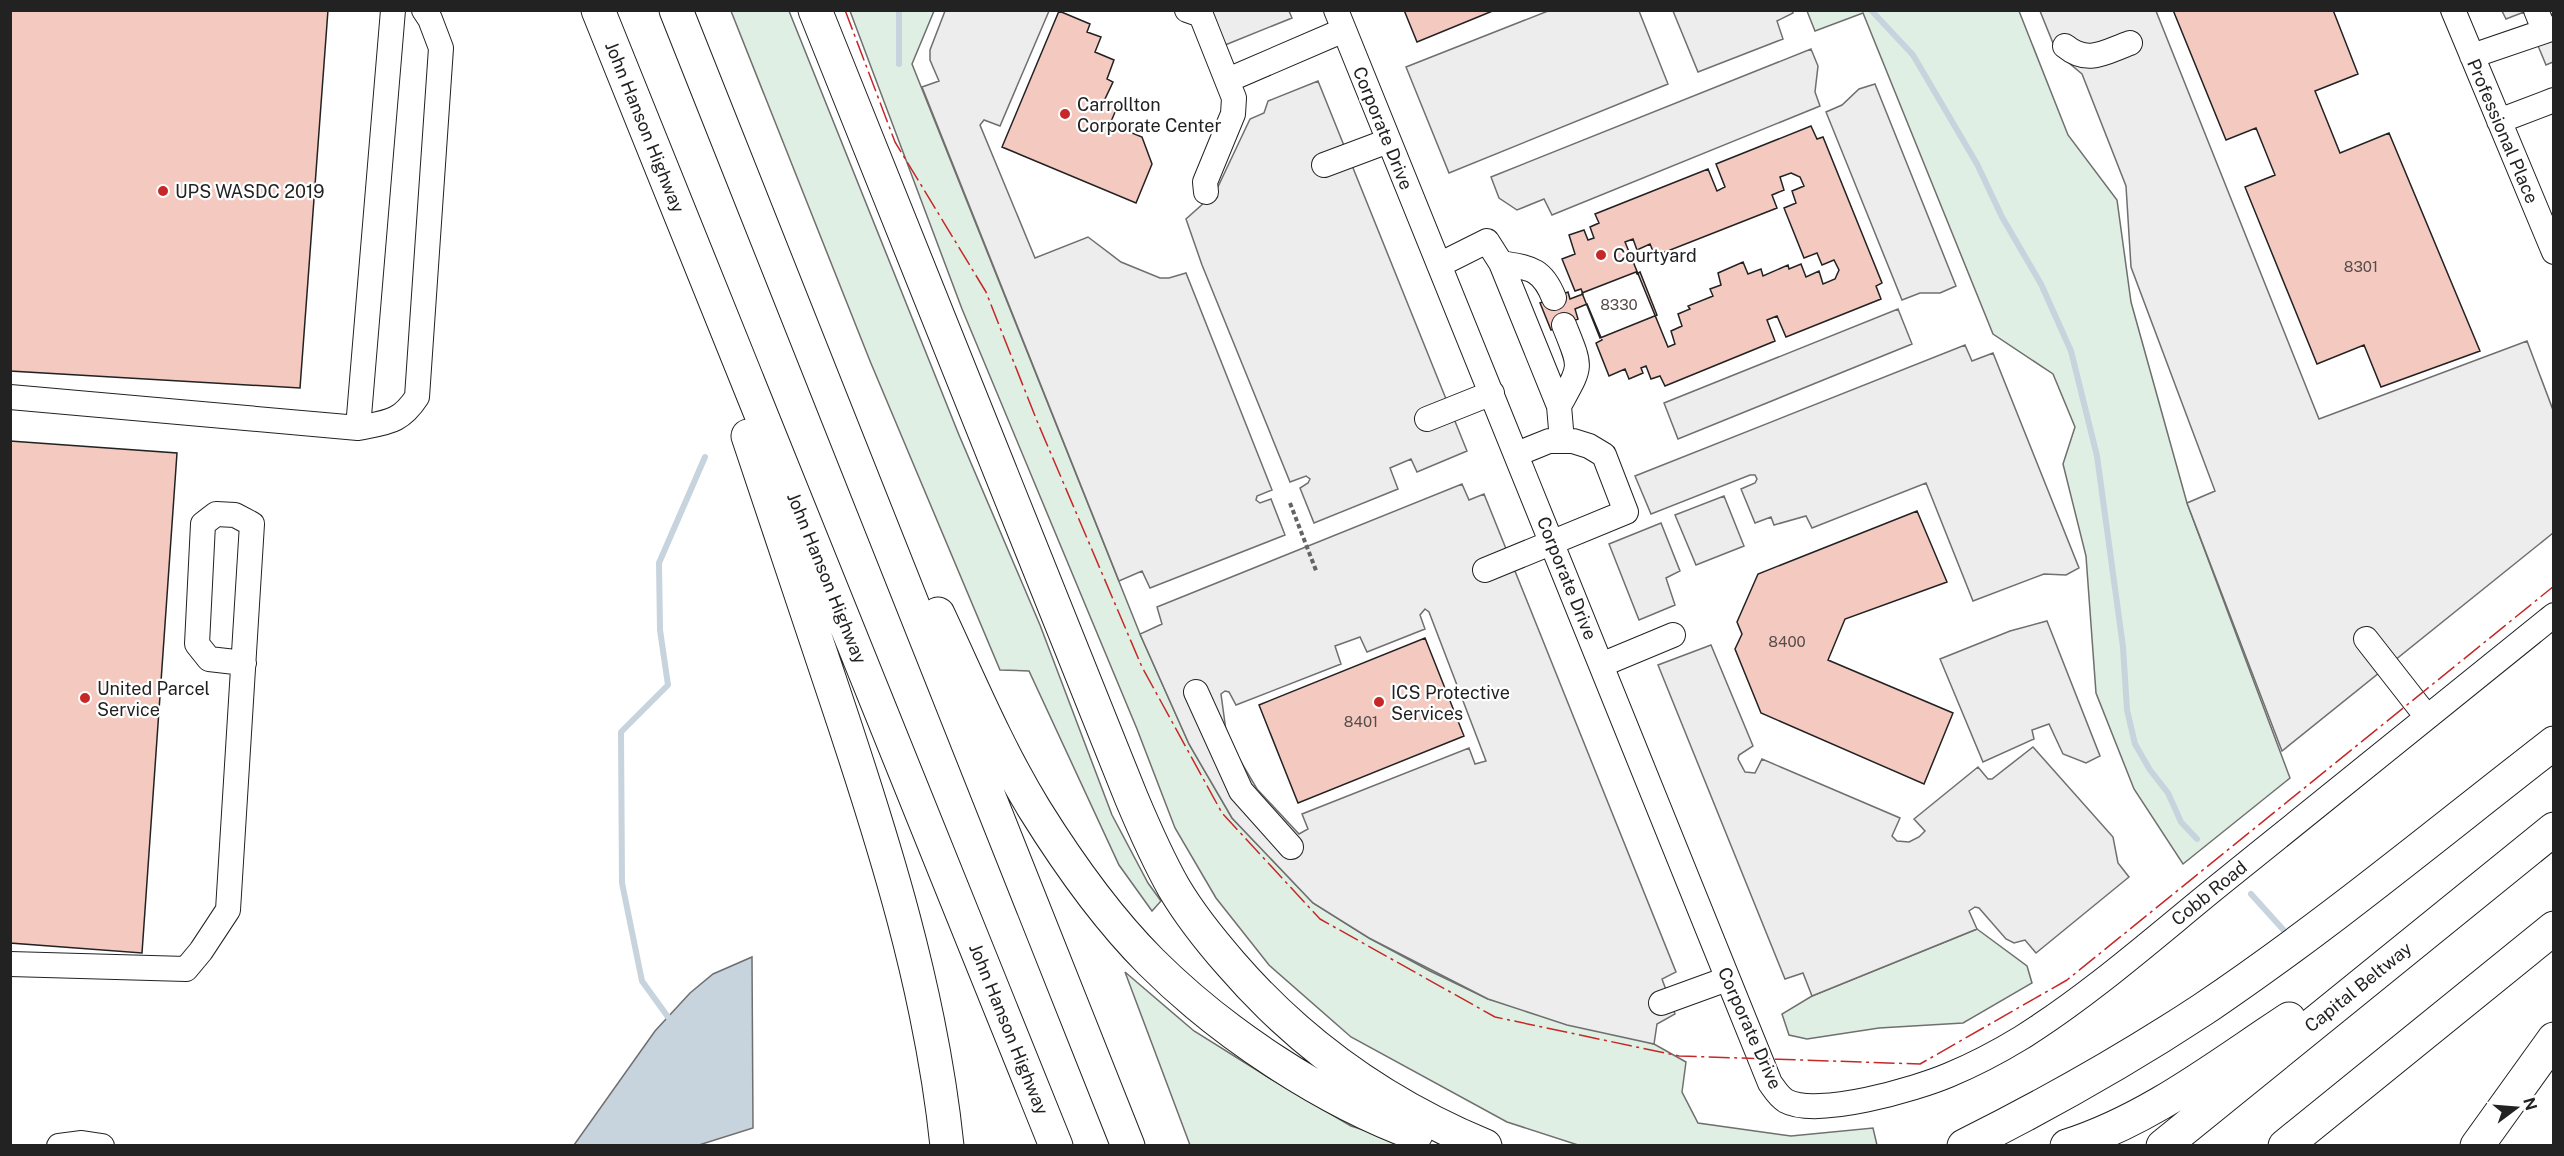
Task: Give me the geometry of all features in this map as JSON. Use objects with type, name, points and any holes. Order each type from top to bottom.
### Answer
[{"type":"highway","name":"John Hanson Highway","points":[[598,10],[1056,1146]]},
{"type":"highway","points":[[676,10],[1128,1146]]},
{"type":"highway","points":[[815,10],[1131,797],[1150,842],[1175,889],[1206,935],[1241,975],[1277,1014],[1319,1051],[1364,1083],[1414,1113],[1485,1146]]},
{"type":"highway","points":[[643,122],[867,790],[898,896],[922,998],[947,1146]]},
{"type":"highway","points":[[789,295],[998,743],[1035,809],[1071,864],[1112,919],[1151,962],[1192,999],[1299,1077],[1399,1128],[1446,1146]]},
{"type":"highway","points":[[2458,817],[2553,729]]},
{"type":"highway","points":[[1964,1146],[2121,1060],[2201,1010],[2288,949],[2553,743]]},
{"type":"highway","name":"Capital Beltway","points":[[2163,1146],[2553,829]]},
{"type":"highway","points":[[2067,1146],[2133,1118],[2183,1089],[2479,889]]},
{"type":"highway","points":[[2284,1146],[2553,928]]},
{"type":"highway","points":[[2477,1146],[2553,1039]]},
{"type":"highway","points":[[2503,1146],[2553,1073]]},
{"type":"street","points":[[358,428],[393,10]]},
{"type":"street","points":[[10,397],[358,428],[395,421],[408,410],[417,397],[441,48],[430,19],[424,10]]},
{"type":"street","points":[[1187,10],[1201,15],[1234,98],[1233,114],[1205,182],[1206,192]]},
{"type":"street","name":"Professional Place","points":[[2453,10],[2553,252]]},
{"type":"street","points":[[1228,80],[1340,20]]},
{"type":"street","name":"Corporate Drive","points":[[1340,20],[1770,1083],[1777,1094],[1786,1101],[1798,1105],[1829,1105]]},
{"type":"street","points":[[2472,56],[2545,23]]},
{"type":"street","points":[[2065,45],[2074,53],[2090,57],[2130,43]]},
{"type":"street","points":[[2499,121],[2553,100]]},
{"type":"street","points":[[1324,165],[1388,141]]},
{"type":"street","points":[[1439,265],[1487,241],[1501,263],[1559,406],[1562,441]]},
{"type":"street","points":[[1501,263],[1527,267],[1541,274],[1554,298]]},
{"type":"street","points":[[1559,406],[1575,377],[1578,364],[1564,325]]},
{"type":"street","points":[[1427,419],[1492,393]]},
{"type":"street","points":[[1485,570],[1626,512],[1604,455],[1589,446],[1573,441],[1549,441],[1516,454]]},
{"type":"street","points":[[10,964],[186,969],[228,910],[244,663],[252,524],[235,515],[216,514],[203,524],[197,644],[209,659],[244,663]]},
{"type":"street","name":"Cobb Road","points":[[1829,1105],[1869,1099],[1947,1076],[2020,1038],[2068,1006],[2553,615]]},
{"type":"street","points":[[1601,665],[1673,635]]},
{"type":"street","points":[[2366,639],[2427,717]]},
{"type":"street","points":[[1196,692],[1241,791],[1291,847]]},
{"type":"street","points":[[1661,1003],[1727,979]]},
{"type":"street","points":[[59,1146],[82,1143],[102,1146]]},
{"type":"path","points":[[1290,503],[1317,573]]},
{"type":"green space","points":[[731,11],[789,11],[959,435],[1040,625],[1112,815],[1148,883],[1161,901],[1152,911],[1119,865],[1029,671],[1000,670],[870,361]]},
{"type":"green space","points":[[850,11],[934,11],[912,64],[1140,634],[1189,744],[1232,818],[1313,903],[1369,938],[1430,971],[1488,999],[1654,1044],[1686,1062],[1682,1092],[1698,1123],[1791,1136],[1873,1128],[1877,1145],[1578,1145],[1507,1122],[1351,1037],[1269,965],[1216,898],[1175,828],[1137,729],[962,309]]},
{"type":"green space","points":[[1807,11],[2019,11],[2068,135],[2117,200],[2131,302],[2187,503],[2290,778],[2183,864],[2134,789],[2096,693],[2086,556],[2063,464],[2075,427],[2053,374],[1993,334],[1863,13],[1815,31]]},
{"type":"green space","points":[[1977,929],[2027,966],[2032,983],[1963,1023],[1879,1028],[1807,1039],[1789,1035],[1782,1014],[1812,996]]},
{"type":"green space","points":[[1125,972],[1194,1031],[1271,1079],[1351,1126],[1412,1145],[1190,1145]]},
{"type":"shaded area","points":[[945,11],[1049,11],[1000,126],[984,120],[980,125],[1035,258],[1088,237],[1121,262],[1160,278],[1186,273],[1272,490],[1257,496],[1256,500],[1260,503],[1271,499],[1285,535],[1150,588],[1142,571],[1119,581],[922,87],[939,81],[930,60],[930,50]]},
{"type":"shaded area","points":[[1189,11],[1289,11],[1292,18],[1225,45]]},
{"type":"shaded area","points":[[1548,11],[1639,11],[1668,84],[1449,173],[1406,67]]},
{"type":"shaded area","points":[[1673,11],[1793,11],[1777,21],[1783,39],[1698,72]]},
{"type":"shaded area","points":[[2040,11],[2156,11],[2319,419],[2527,341],[2553,410],[2553,533],[2282,751],[2187,503],[2215,491],[2131,267],[2126,186],[2082,74],[2057,53]]},
{"type":"shaded area","points":[[2502,11],[2548,11],[2553,15],[2553,62],[2546,65],[2524,12],[2506,19]]},
{"type":"shaded area","points":[[1811,49],[1818,66],[1815,92],[1820,106],[1552,215],[1544,199],[1517,210],[1499,198],[1491,177]]},
{"type":"shaded area","points":[[1318,81],[1467,451],[1417,472],[1411,459],[1390,468],[1398,489],[1314,523],[1300,488],[1310,479],[1306,476],[1290,482],[1202,265],[1186,219],[1215,193],[1250,119],[1264,113],[1268,101]]},
{"type":"shaded area","points":[[1875,84],[1956,286],[1940,293],[1920,293],[1902,300],[1826,112],[1842,105],[1859,89]]},
{"type":"shaded area","points":[[1898,309],[1912,344],[1678,439],[1664,403]]},
{"type":"shaded area","points":[[1965,345],[1972,361],[1993,353],[2079,568],[2066,575],[2044,574],[1973,601],[1926,483],[1812,528],[1806,516],[1774,525],[1771,517],[1755,523],[1741,489],[1755,483],[1757,479],[1755,475],[1651,514],[1635,476]]},
{"type":"shaded area","points":[[1462,484],[1469,500],[1484,494],[1676,972],[1662,979],[1675,1014],[1657,1024],[1654,1044],[1567,1025],[1488,999],[1369,938],[1313,903],[1232,818],[1189,744],[1140,634],[1162,624],[1157,607]],"holes":[[[1425,609],[1429,612],[1486,761],[1475,764],[1469,748],[1302,814],[1308,829],[1299,834],[1257,789],[1227,738],[1221,694],[1225,691],[1229,692],[1236,705],[1341,664],[1335,646],[1360,637],[1367,652],[1425,629],[1420,615]]]},
{"type":"shaded area","points":[[1724,496],[1744,546],[1696,565],[1675,515]]},
{"type":"shaded area","points":[[1661,523],[1680,571],[1666,578],[1675,605],[1639,620],[1609,544]]},
{"type":"shaded area","points":[[2047,621],[2100,756],[2086,763],[2063,754],[2049,724],[2032,730],[2034,739],[1983,762],[1940,659],[2010,631]]},
{"type":"shaded area","points":[[1711,645],[1753,746],[1739,755],[1738,759],[1745,772],[1755,773],[1762,759],[1900,818],[1892,836],[1897,841],[1909,842],[1925,831],[1914,819],[1978,767],[1988,779],[1992,779],[2033,747],[2113,837],[2118,863],[2129,877],[2036,953],[2025,940],[2014,943],[2006,939],[1979,908],[1975,907],[1969,911],[1977,929],[1812,996],[1803,973],[1785,979],[1658,665]]},
{"type":"shaded area","points":[[752,957],[753,1128],[699,1145],[574,1145],[655,1031],[690,993],[713,974]]},
{"type":"building","name":"UPS WASDC 2019","points":[[10,10],[328,10],[300,388],[10,371]]},
{"type":"building","points":[[1404,10],[1495,10],[1417,42]]},
{"type":"building","points":[[2173,10],[2333,10],[2358,74],[2315,91],[2340,153],[2389,133],[2480,351],[2381,387],[2364,345],[2317,364],[2245,187],[2275,175],[2256,128],[2226,140]]},
{"type":"building","name":"Carrollton Corporate Center","points":[[1059,11],[1090,24],[1087,32],[1101,37],[1095,52],[1114,60],[1107,79],[1113,82],[1105,99],[1118,105],[1110,124],[1142,137],[1152,164],[1136,203],[1002,147]]},
{"type":"building","name":"Courtyard","points":[[1811,126],[1817,139],[1823,137],[1882,283],[1876,286],[1881,299],[1786,337],[1777,316],[1767,320],[1775,341],[1665,386],[1660,376],[1651,379],[1646,366],[1641,368],[1643,373],[1629,379],[1625,369],[1609,376],[1596,343],[1602,340],[1587,304],[1575,309],[1578,319],[1551,330],[1540,303],[1568,292],[1570,299],[1583,294],[1581,289],[1575,291],[1562,259],[1575,254],[1569,235],[1584,230],[1588,240],[1594,238],[1590,227],[1599,223],[1595,214],[1708,169],[1717,191],[1725,187],[1716,164]],"holes":[[[1791,173],[1800,177],[1804,186],[1792,191],[1796,203],[1784,208],[1804,258],[1817,253],[1822,265],[1834,260],[1839,270],[1835,279],[1823,284],[1819,271],[1806,277],[1801,264],[1789,269],[1788,265],[1763,276],[1761,269],[1748,274],[1743,262],[1718,273],[1721,285],[1710,289],[1713,296],[1688,306],[1690,309],[1678,314],[1682,326],[1671,331],[1675,344],[1668,347],[1625,242],[1633,239],[1637,250],[1650,244],[1655,256],[1777,208],[1772,195],[1784,190],[1780,177]]]},
{"type":"building","points":[[1636,272],[1637,274],[1640,272],[1657,315],[1600,338],[1582,293]]},
{"type":"building","name":"United Parcel Service","points":[[10,441],[177,453],[142,953],[10,943]]},
{"type":"building","points":[[1917,511],[1947,582],[1845,619],[1828,660],[1953,713],[1924,784],[1761,713],[1735,649],[1742,634],[1737,622],[1758,574]]},
{"type":"building","points":[[1425,638],[1464,736],[1298,803],[1259,705]]},
{"type":"waterway","points":[[899,10],[899,64]]},
{"type":"waterway","points":[[1871,10],[1913,55],[1977,164],[2002,217],[2041,284],[2071,351],[2097,456],[2123,647],[2127,710],[2135,744],[2150,770],[2168,793],[2181,822],[2197,839]]},
{"type":"waterway","points":[[668,1017],[642,981],[622,883],[621,732],[668,685],[660,630],[659,563],[705,457]]},
{"type":"waterway","points":[[2251,894],[2289,936]]},
{"type":"power","points":[[845,10],[895,142],[986,292],[1037,421],[1142,667],[1222,813],[1320,919],[1495,1017],[1679,1056],[1920,1064],[2067,980],[2554,586]]},
{"type":"place","name":"Carrollton Corporate Center","points":[[1065,114]]},
{"type":"place","name":"UPS WASDC 2019","points":[[163,191]]},
{"type":"place","name":"Courtyard","points":[[1601,255]]},
{"type":"place","name":"United Parcel Service","points":[[85,698]]},
{"type":"place","name":"ICS Protective Services","points":[[1379,702]]}]
